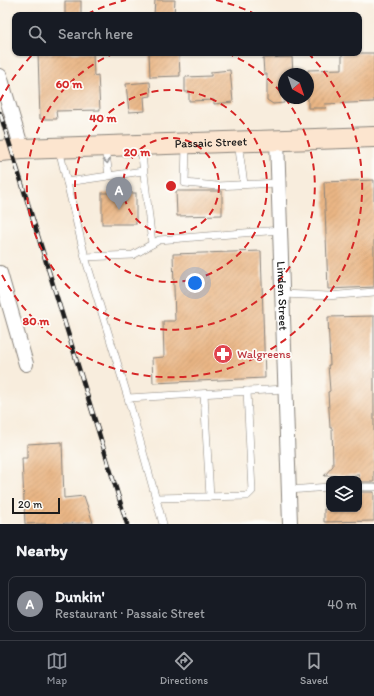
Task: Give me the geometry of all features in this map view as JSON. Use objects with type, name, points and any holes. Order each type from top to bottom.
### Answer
[{"type":"main road","name":"Passaic Street","points":[[0,151],[374,137]]},
{"type":"street","points":[[0,76],[22,149]]},
{"type":"street","name":"Linden Street","points":[[277,140],[290,524]]},
{"type":"street","points":[[0,273],[26,364]]},
{"type":"lane","points":[[238,142],[244,184]]},
{"type":"lane","points":[[186,143],[185,183],[218,186],[278,183]]},
{"type":"lane","points":[[140,145],[152,244]]},
{"type":"lane","points":[[105,146],[109,175]]},
{"type":"lane","points":[[59,148],[85,258],[128,398],[163,524]]},
{"type":"lane","points":[[67,182],[143,171]]},
{"type":"lane","points":[[85,258],[133,254],[159,240],[280,230]]},
{"type":"lane","points":[[282,294],[328,296],[374,292]]},
{"type":"lane","points":[[128,398],[285,389]]},
{"type":"lane","points":[[156,498],[248,496],[252,491],[247,391]]},
{"type":"lane","points":[[204,394],[210,497]]},
{"type":"lane","points":[[289,490],[326,487]]},
{"type":"lane","points":[[362,487],[374,487]]},
{"type":"building","points":[[155,0],[175,0],[174,12],[154,12]]},
{"type":"building","points":[[65,1],[81,1],[81,12],[65,12]]},
{"type":"building","points":[[362,53],[374,53],[374,102],[325,104],[326,108],[308,108],[308,104],[314,104],[314,70],[342,69],[342,56],[362,56]]},
{"type":"building","points":[[38,56],[93,56],[94,76],[98,75],[100,110],[56,111],[57,119],[40,119]]},
{"type":"building","points":[[149,56],[179,56],[180,76],[150,77]]},
{"type":"building","points":[[292,57],[293,68],[278,68],[278,104],[273,104],[267,100],[267,74],[264,74],[263,58]]},
{"type":"building","points":[[230,70],[233,102],[214,104],[214,100],[189,101],[189,92],[185,92],[185,77],[211,76],[211,72]]},
{"type":"building","points":[[150,82],[151,96],[144,97],[145,111],[129,112],[126,84]]},
{"type":"building","points":[[374,180],[374,287],[328,289],[324,182]]},
{"type":"building","points":[[176,191],[222,191],[222,215],[177,216]]},
{"type":"building","points":[[102,193],[136,193],[136,224],[102,224]]},
{"type":"building","points":[[261,251],[265,378],[153,383],[152,358],[164,357],[163,321],[175,321],[173,254]]},
{"type":"building","points":[[374,316],[374,482],[362,482],[362,476],[359,475],[324,476],[333,466],[332,428],[330,428],[328,392],[330,391],[328,365],[330,365],[328,317]]},
{"type":"building","points":[[62,442],[64,498],[84,496],[93,523],[25,524],[22,458],[27,458],[27,444]]},
{"type":"building","points":[[362,492],[374,492],[374,521],[324,522],[324,509],[326,509],[326,512],[362,512]]},
{"type":"railway","points":[[0,113],[127,524]]},
{"type":"place","name":"Dunkin'","points":[[119,210]]},
{"type":"place","name":"Walgreens","points":[[223,354]]}]
